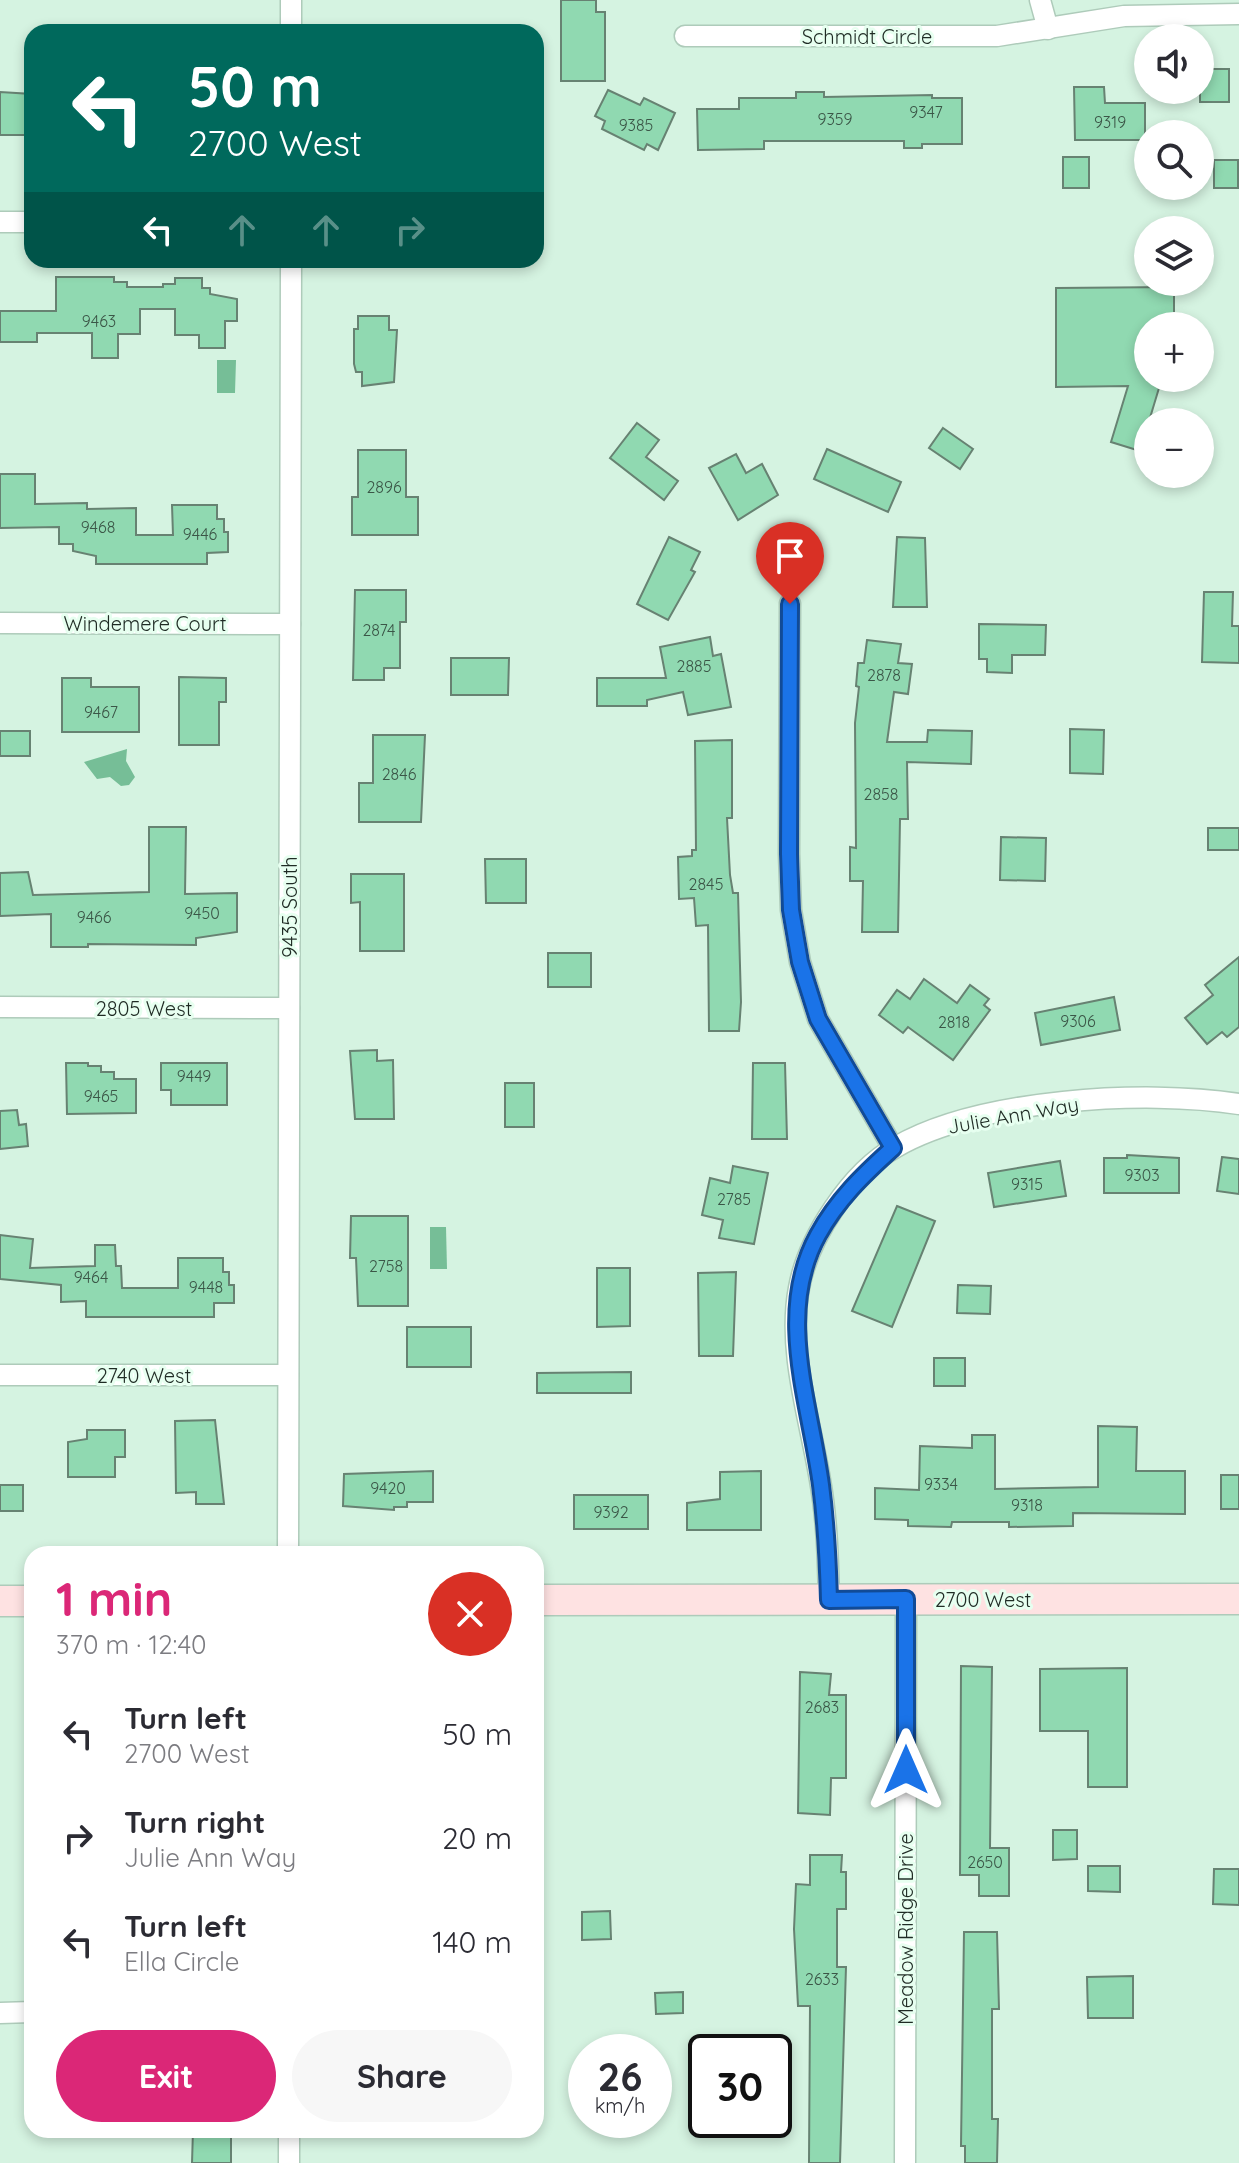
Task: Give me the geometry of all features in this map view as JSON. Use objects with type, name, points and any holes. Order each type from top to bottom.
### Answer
[{"type":"main road","name":"2700 West","points":[[544,1600],[1239,1599]]},
{"type":"main road","points":[[0,1601],[24,1601]]},
{"type":"street","points":[[291,0],[291,24]]},
{"type":"street","points":[[1040,0],[1048,29]]},
{"type":"street","name":"Schmidt Circle","points":[[685,36],[997,36],[1124,16],[1239,14]]},
{"type":"street","points":[[0,222],[24,222]]},
{"type":"street","name":"9435 South","points":[[288,1546],[291,268]]},
{"type":"street","points":[[790,604],[789,854],[791,910],[800,962],[818,1019],[893,1148]]},
{"type":"street","name":"Windemere Court","points":[[0,623],[290,624]]},
{"type":"street","name":"2805 West","points":[[0,1007],[289,1008]]},
{"type":"street","name":"Julie Ann Way","points":[[829,1600],[821,1485],[796,1346],[799,1288],[816,1237],[846,1191],[893,1148],[951,1124],[1066,1103],[1168,1097],[1239,1104]]},
{"type":"street","name":"2740 West","points":[[0,1375],[288,1375]]},
{"type":"street","name":"Meadow Ridge Drive","points":[[905,2163],[906,1599]]},
{"type":"street","points":[[0,2013],[24,2012]]},
{"type":"street","points":[[289,2138],[289,2163]]},
{"type":"shaded area","points":[[217,360],[236,360],[235,393],[217,393]]},
{"type":"shaded area","points":[[127,749],[126,761],[135,777],[129,785],[121,786],[110,777],[97,779],[84,762]]},
{"type":"shaded area","points":[[430,1227],[446,1227],[447,1269],[430,1269]]},
{"type":"building","points":[[561,0],[596,0],[596,12],[605,12],[605,81],[561,81]]},
{"type":"building","points":[[1214,69],[1229,69],[1229,102],[1214,102]]},
{"type":"building","points":[[1074,87],[1104,87],[1105,103],[1145,104],[1145,120],[1134,120],[1134,140],[1075,140]]},
{"type":"building","points":[[608,90],[640,105],[644,98],[675,113],[658,150],[647,144],[644,150],[602,129],[605,121],[595,116]]},
{"type":"building","points":[[0,92],[24,94],[24,135],[0,135]]},
{"type":"building","points":[[796,92],[824,92],[824,97],[932,95],[932,98],[962,98],[962,144],[922,144],[922,148],[904,148],[904,141],[764,141],[764,149],[698,150],[697,109],[739,109],[739,98],[796,98]]},
{"type":"building","points":[[1063,157],[1089,157],[1089,188],[1063,188]]},
{"type":"building","points":[[1214,160],[1238,160],[1238,188],[1214,188]]},
{"type":"building","points":[[56,277],[114,277],[114,282],[127,282],[127,287],[163,287],[163,284],[175,284],[175,278],[202,278],[202,288],[210,288],[210,294],[237,299],[237,321],[225,321],[225,348],[199,348],[199,335],[175,335],[175,309],[140,309],[140,334],[118,334],[118,358],[92,358],[92,333],[37,333],[37,342],[0,342],[0,311],[56,311]]},
{"type":"building","points":[[1134,287],[1134,296],[1174,296],[1174,312],[1134,312],[1134,392],[1158,392],[1153,408],[1134,408],[1134,449],[1111,442],[1128,386],[1056,387],[1056,288]]},
{"type":"building","points":[[358,316],[389,316],[389,330],[397,330],[394,382],[362,386],[362,372],[356,372],[354,364],[354,329],[358,329]]},
{"type":"building","points":[[637,423],[659,440],[646,457],[678,481],[664,500],[610,458]]},
{"type":"building","points":[[943,428],[973,449],[960,469],[929,448]]},
{"type":"building","points":[[827,449],[901,482],[888,512],[814,479]]},
{"type":"building","points":[[358,450],[406,450],[406,497],[418,497],[418,535],[352,535],[352,497],[358,497]]},
{"type":"building","points":[[736,454],[746,473],[762,464],[778,495],[738,520],[709,468]]},
{"type":"building","points":[[0,474],[35,474],[35,504],[87,503],[87,509],[136,508],[136,535],[173,535],[172,505],[217,505],[217,519],[224,519],[224,532],[228,532],[228,552],[207,553],[207,564],[96,564],[96,556],[73,551],[73,544],[59,544],[59,527],[0,528]]},
{"type":"building","points":[[669,537],[700,552],[691,570],[695,572],[668,620],[637,604]]},
{"type":"building","points":[[897,537],[925,538],[927,607],[893,607]]},
{"type":"building","points":[[355,590],[406,590],[406,622],[400,622],[400,668],[384,668],[384,680],[353,680]]},
{"type":"building","points":[[1204,592],[1233,592],[1232,626],[1239,626],[1239,663],[1202,662]]},
{"type":"building","points":[[979,624],[1046,625],[1045,655],[1012,655],[1012,673],[987,672],[987,659],[979,659]]},
{"type":"building","points":[[710,637],[713,656],[721,654],[731,707],[688,715],[683,692],[647,700],[647,706],[597,706],[597,678],[666,678],[660,647]]},
{"type":"building","points":[[867,640],[901,644],[898,663],[912,664],[908,694],[894,692],[887,742],[927,742],[928,730],[972,731],[971,764],[907,762],[908,819],[900,819],[898,932],[862,932],[863,881],[850,881],[850,847],[856,848],[855,723],[859,687],[856,686],[858,663],[864,663]]},
{"type":"building","points":[[451,658],[509,658],[508,695],[451,695]]},
{"type":"building","points":[[179,677],[226,678],[226,702],[219,702],[219,745],[179,745]]},
{"type":"building","points":[[62,678],[91,678],[91,687],[139,687],[139,732],[62,732]]},
{"type":"building","points":[[1070,729],[1104,730],[1103,774],[1070,773]]},
{"type":"building","points":[[0,731],[30,731],[30,756],[0,756]]},
{"type":"building","points":[[373,735],[425,735],[421,822],[359,822],[359,783],[373,783]]},
{"type":"building","points":[[732,740],[732,818],[727,818],[730,875],[733,893],[738,893],[739,1031],[709,1031],[708,925],[696,926],[694,898],[679,899],[678,857],[692,856],[692,850],[696,850],[695,741]]},
{"type":"building","points":[[149,827],[186,827],[185,894],[237,893],[237,932],[196,938],[196,945],[88,944],[88,947],[51,947],[51,914],[0,916],[0,873],[28,872],[33,895],[149,892]]},
{"type":"building","points":[[1208,828],[1239,828],[1239,850],[1208,850]]},
{"type":"building","points":[[1001,837],[1046,838],[1045,881],[1000,880]]},
{"type":"building","points":[[485,859],[526,859],[526,903],[486,903]]},
{"type":"building","points":[[351,874],[404,874],[404,951],[360,951],[360,902],[351,903]]},
{"type":"building","points":[[548,953],[591,953],[591,987],[548,987]]},
{"type":"building","points":[[1239,957],[1239,1027],[1227,1037],[1222,1032],[1207,1044],[1185,1018],[1213,995],[1205,985]]},
{"type":"building","points":[[924,979],[957,1003],[970,985],[989,999],[984,1005],[990,1010],[953,1060],[908,1027],[903,1033],[879,1015],[897,990],[910,999]]},
{"type":"building","points":[[1114,997],[1120,1030],[1041,1045],[1035,1013]]},
{"type":"building","points":[[377,1050],[377,1061],[393,1060],[394,1119],[355,1119],[350,1051]]},
{"type":"building","points":[[66,1063],[101,1066],[101,1072],[114,1072],[114,1079],[136,1079],[136,1113],[67,1114]]},
{"type":"building","points":[[161,1063],[227,1063],[227,1105],[171,1105],[171,1090],[161,1090]]},
{"type":"building","points":[[753,1063],[785,1063],[787,1139],[752,1139]]},
{"type":"building","points":[[505,1083],[534,1083],[534,1127],[505,1127]]},
{"type":"building","points":[[17,1110],[19,1125],[26,1124],[28,1146],[0,1149],[0,1111]]},
{"type":"building","points":[[1127,1155],[1179,1158],[1179,1193],[1104,1193],[1104,1158],[1127,1158]]},
{"type":"building","points":[[1222,1157],[1239,1159],[1239,1194],[1217,1191]]},
{"type":"building","points":[[1060,1161],[1066,1196],[994,1207],[988,1173]]},
{"type":"building","points":[[733,1166],[768,1173],[754,1244],[719,1238],[723,1220],[702,1215],[710,1178],[730,1183]]},
{"type":"building","points":[[897,1206],[935,1221],[892,1327],[852,1311]]},
{"type":"building","points":[[351,1216],[408,1216],[408,1306],[358,1306],[356,1258],[350,1258]]},
{"type":"building","points":[[0,1235],[33,1239],[30,1268],[95,1266],[95,1245],[115,1245],[116,1266],[121,1266],[122,1288],[178,1288],[178,1258],[223,1258],[223,1272],[229,1272],[229,1285],[234,1285],[234,1303],[214,1303],[214,1317],[86,1317],[86,1301],[61,1302],[61,1285],[0,1279]]},
{"type":"building","points":[[597,1268],[630,1268],[630,1326],[597,1327]]},
{"type":"building","points":[[736,1272],[733,1356],[699,1356],[698,1273]]},
{"type":"building","points":[[958,1285],[991,1286],[990,1314],[957,1313]]},
{"type":"building","points":[[407,1327],[471,1327],[471,1367],[407,1367]]},
{"type":"building","points":[[934,1358],[965,1358],[965,1386],[934,1386]]},
{"type":"building","points":[[631,1372],[631,1393],[537,1393],[537,1373]]},
{"type":"building","points":[[215,1420],[224,1504],[196,1504],[196,1492],[176,1493],[175,1421]]},
{"type":"building","points":[[1098,1426],[1137,1427],[1136,1471],[1185,1471],[1185,1514],[1073,1513],[1073,1526],[1009,1527],[1009,1522],[952,1522],[951,1527],[908,1526],[908,1520],[875,1519],[875,1488],[919,1490],[920,1446],[972,1448],[972,1435],[995,1435],[995,1489],[1098,1487]]},
{"type":"building","points":[[87,1430],[125,1430],[125,1457],[115,1457],[115,1477],[68,1477],[68,1442],[87,1439]]},
{"type":"building","points":[[433,1471],[433,1502],[407,1502],[407,1507],[394,1507],[394,1510],[343,1506],[344,1474]]},
{"type":"building","points":[[761,1471],[761,1530],[687,1530],[687,1503],[720,1499],[720,1472]]},
{"type":"building","points":[[1221,1475],[1239,1475],[1239,1509],[1221,1509]]},
{"type":"building","points":[[0,1485],[23,1485],[23,1511],[0,1511]]},
{"type":"building","points":[[574,1495],[648,1495],[648,1529],[574,1529]]},
{"type":"building","points":[[961,1666],[992,1667],[990,1848],[1009,1848],[1009,1896],[979,1896],[979,1875],[960,1875]]},
{"type":"building","points":[[1127,1668],[1127,1787],[1088,1787],[1088,1731],[1040,1731],[1040,1669]]},
{"type":"building","points":[[800,1672],[831,1674],[829,1695],[846,1695],[846,1778],[831,1778],[830,1815],[798,1813]]},
{"type":"building","points":[[1053,1830],[1077,1830],[1077,1859],[1053,1860]]},
{"type":"building","points":[[810,1855],[842,1855],[841,1872],[846,1872],[846,1909],[837,1909],[837,1967],[846,1967],[840,2163],[809,2163],[810,2006],[798,2006],[794,1929],[796,1884],[810,1885]]},
{"type":"building","points":[[1088,1866],[1120,1866],[1120,1892],[1088,1891]]},
{"type":"building","points":[[1214,1869],[1239,1869],[1239,1905],[1213,1904]]},
{"type":"building","points":[[610,1911],[611,1939],[582,1940],[582,1912]]},
{"type":"building","points":[[964,1932],[997,1932],[999,2009],[992,2009],[992,2119],[998,2119],[997,2163],[965,2163],[965,2146],[961,2146]]},
{"type":"building","points":[[1133,1976],[1133,2018],[1088,2018],[1087,1977]]},
{"type":"building","points":[[683,1992],[683,2013],[656,2014],[655,1993]]},
{"type":"building","points":[[193,2138],[231,2138],[231,2163],[192,2163]]},
{"type":"route","points":[[790,604],[789,854],[791,910],[800,962],[818,1019],[893,1148],[846,1191],[816,1237],[799,1288],[796,1346],[821,1485],[828,1546],[829,1600],[906,1599],[906,1770]]}]
